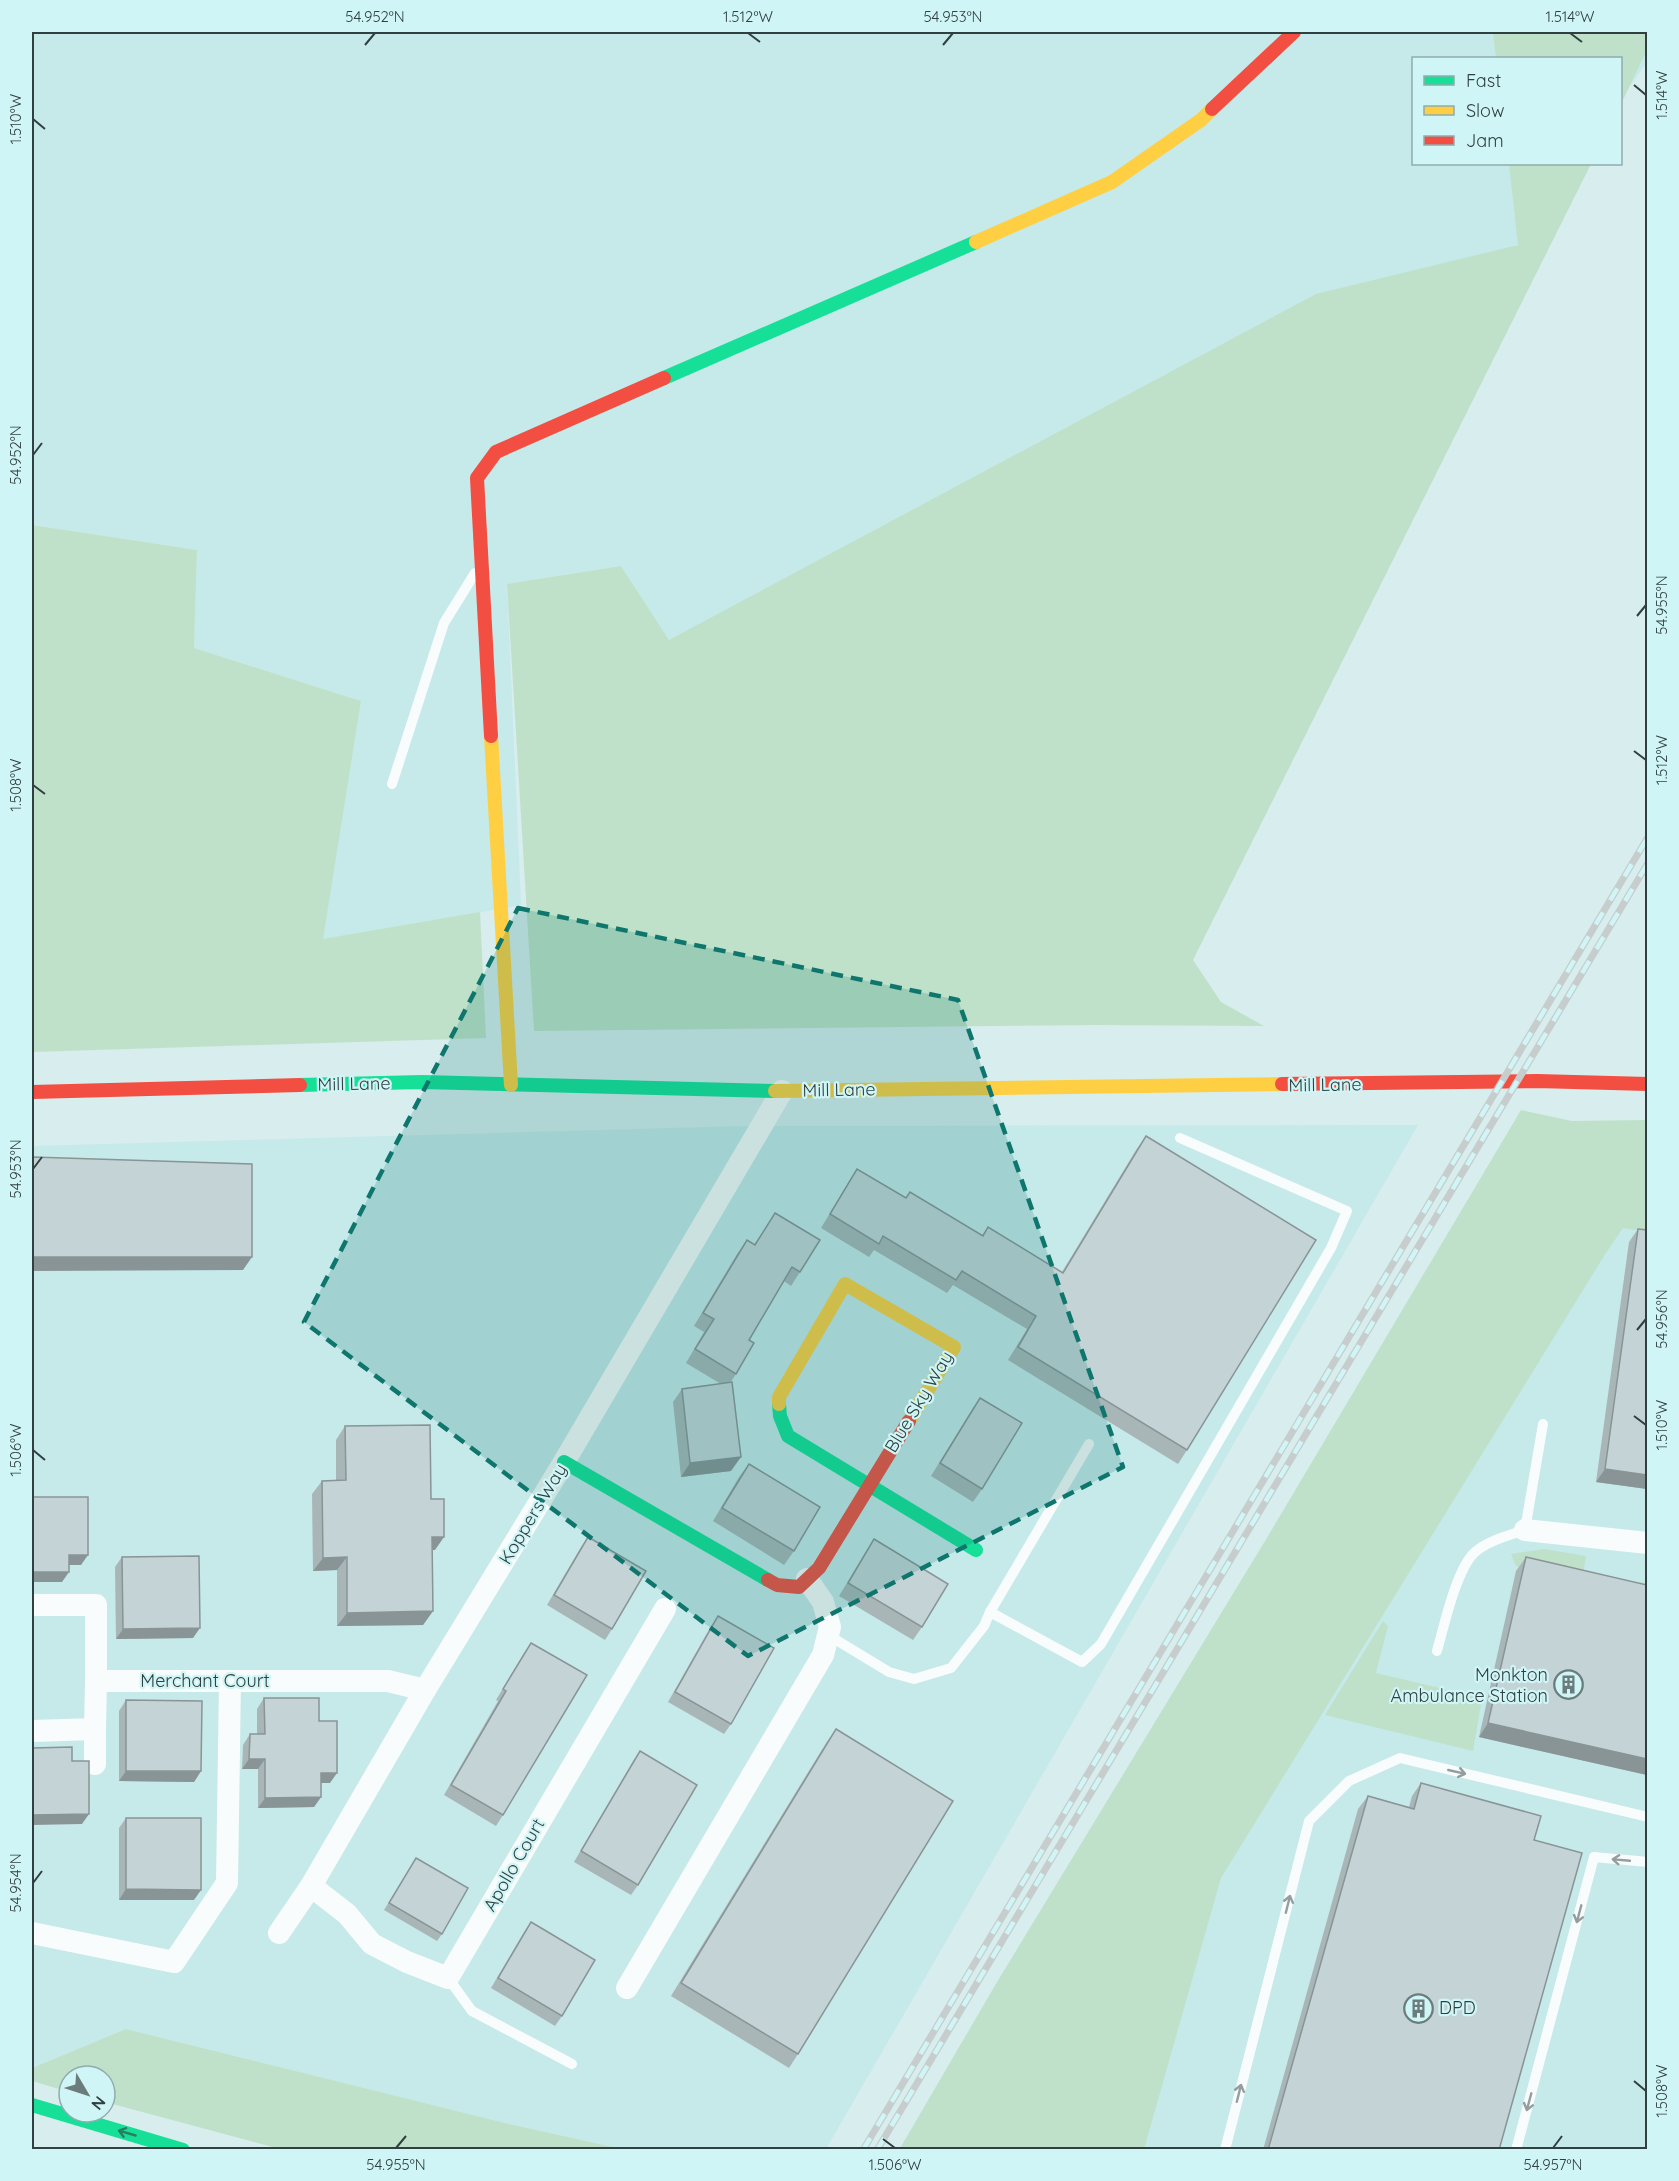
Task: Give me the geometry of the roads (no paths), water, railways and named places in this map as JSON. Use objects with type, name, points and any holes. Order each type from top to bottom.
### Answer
[{"type":"street","points":[[511,1085],[477,478],[495,452],[1112,182],[1201,120],[1294,32]]},
{"type":"street","name":"Mill Lane","points":[[32,1092],[422,1082],[782,1091],[1537,1081],[1647,1084]]},
{"type":"street","name":"Koppers Way","points":[[279,1933],[311,1887],[424,1690],[564,1462],[782,1091]]},
{"type":"street","name":"Blue Sky Way","points":[[807,1580],[819,1568],[954,1347],[845,1284],[778,1397],[780,1416],[788,1436],[869,1485]]},
{"type":"street","points":[[564,1462],[777,1585],[799,1587],[807,1580],[823,1602],[830,1627],[824,1655],[627,1988]]},
{"type":"street","points":[[869,1485],[976,1550]]},
{"type":"street","points":[[1525,1530],[1647,1543]]},
{"type":"street","points":[[32,1605],[96,1605],[95,1764]]},
{"type":"street","name":"Apollo Court","points":[[448,1978],[665,1609]]},
{"type":"street","name":"Merchant Court","points":[[96,1681],[388,1682],[424,1690]]},
{"type":"street","points":[[32,1933],[174,1962],[227,1882],[230,1681]]},
{"type":"street","points":[[32,1731],[95,1729]]},
{"type":"street","points":[[311,1887],[347,1914],[372,1944],[407,1962],[448,1978]]},
{"type":"street","points":[[32,2105],[183,2150]]},
{"type":"lane","points":[[392,784],[444,623],[481,562]]},
{"type":"lane","points":[[990,1612],[1082,1662],[1101,1644],[1331,1248],[1347,1211],[1180,1138]]},
{"type":"lane","points":[[1437,1651],[1457,1583],[1473,1553],[1497,1539],[1525,1530],[1543,1424]]},
{"type":"lane","points":[[828,1635],[889,1672],[914,1679],[951,1668],[984,1626],[1089,1444]]},
{"type":"lane","points":[[1225,2150],[1310,1821],[1349,1781],[1400,1758],[1647,1817]]},
{"type":"lane","points":[[1516,2150],[1594,1857],[1647,1862]]},
{"type":"lane","points":[[448,1978],[472,2012],[572,2064]]},
{"type":"railway","points":[[863,2150],[1648,837]]},
{"type":"railway","points":[[877,2150],[1648,863]]},
{"type":"place","name":"Monkton Ambulance Station","points":[[1569,1685]]},
{"type":"place","name":"DPD","points":[[1418,2008]]}]
